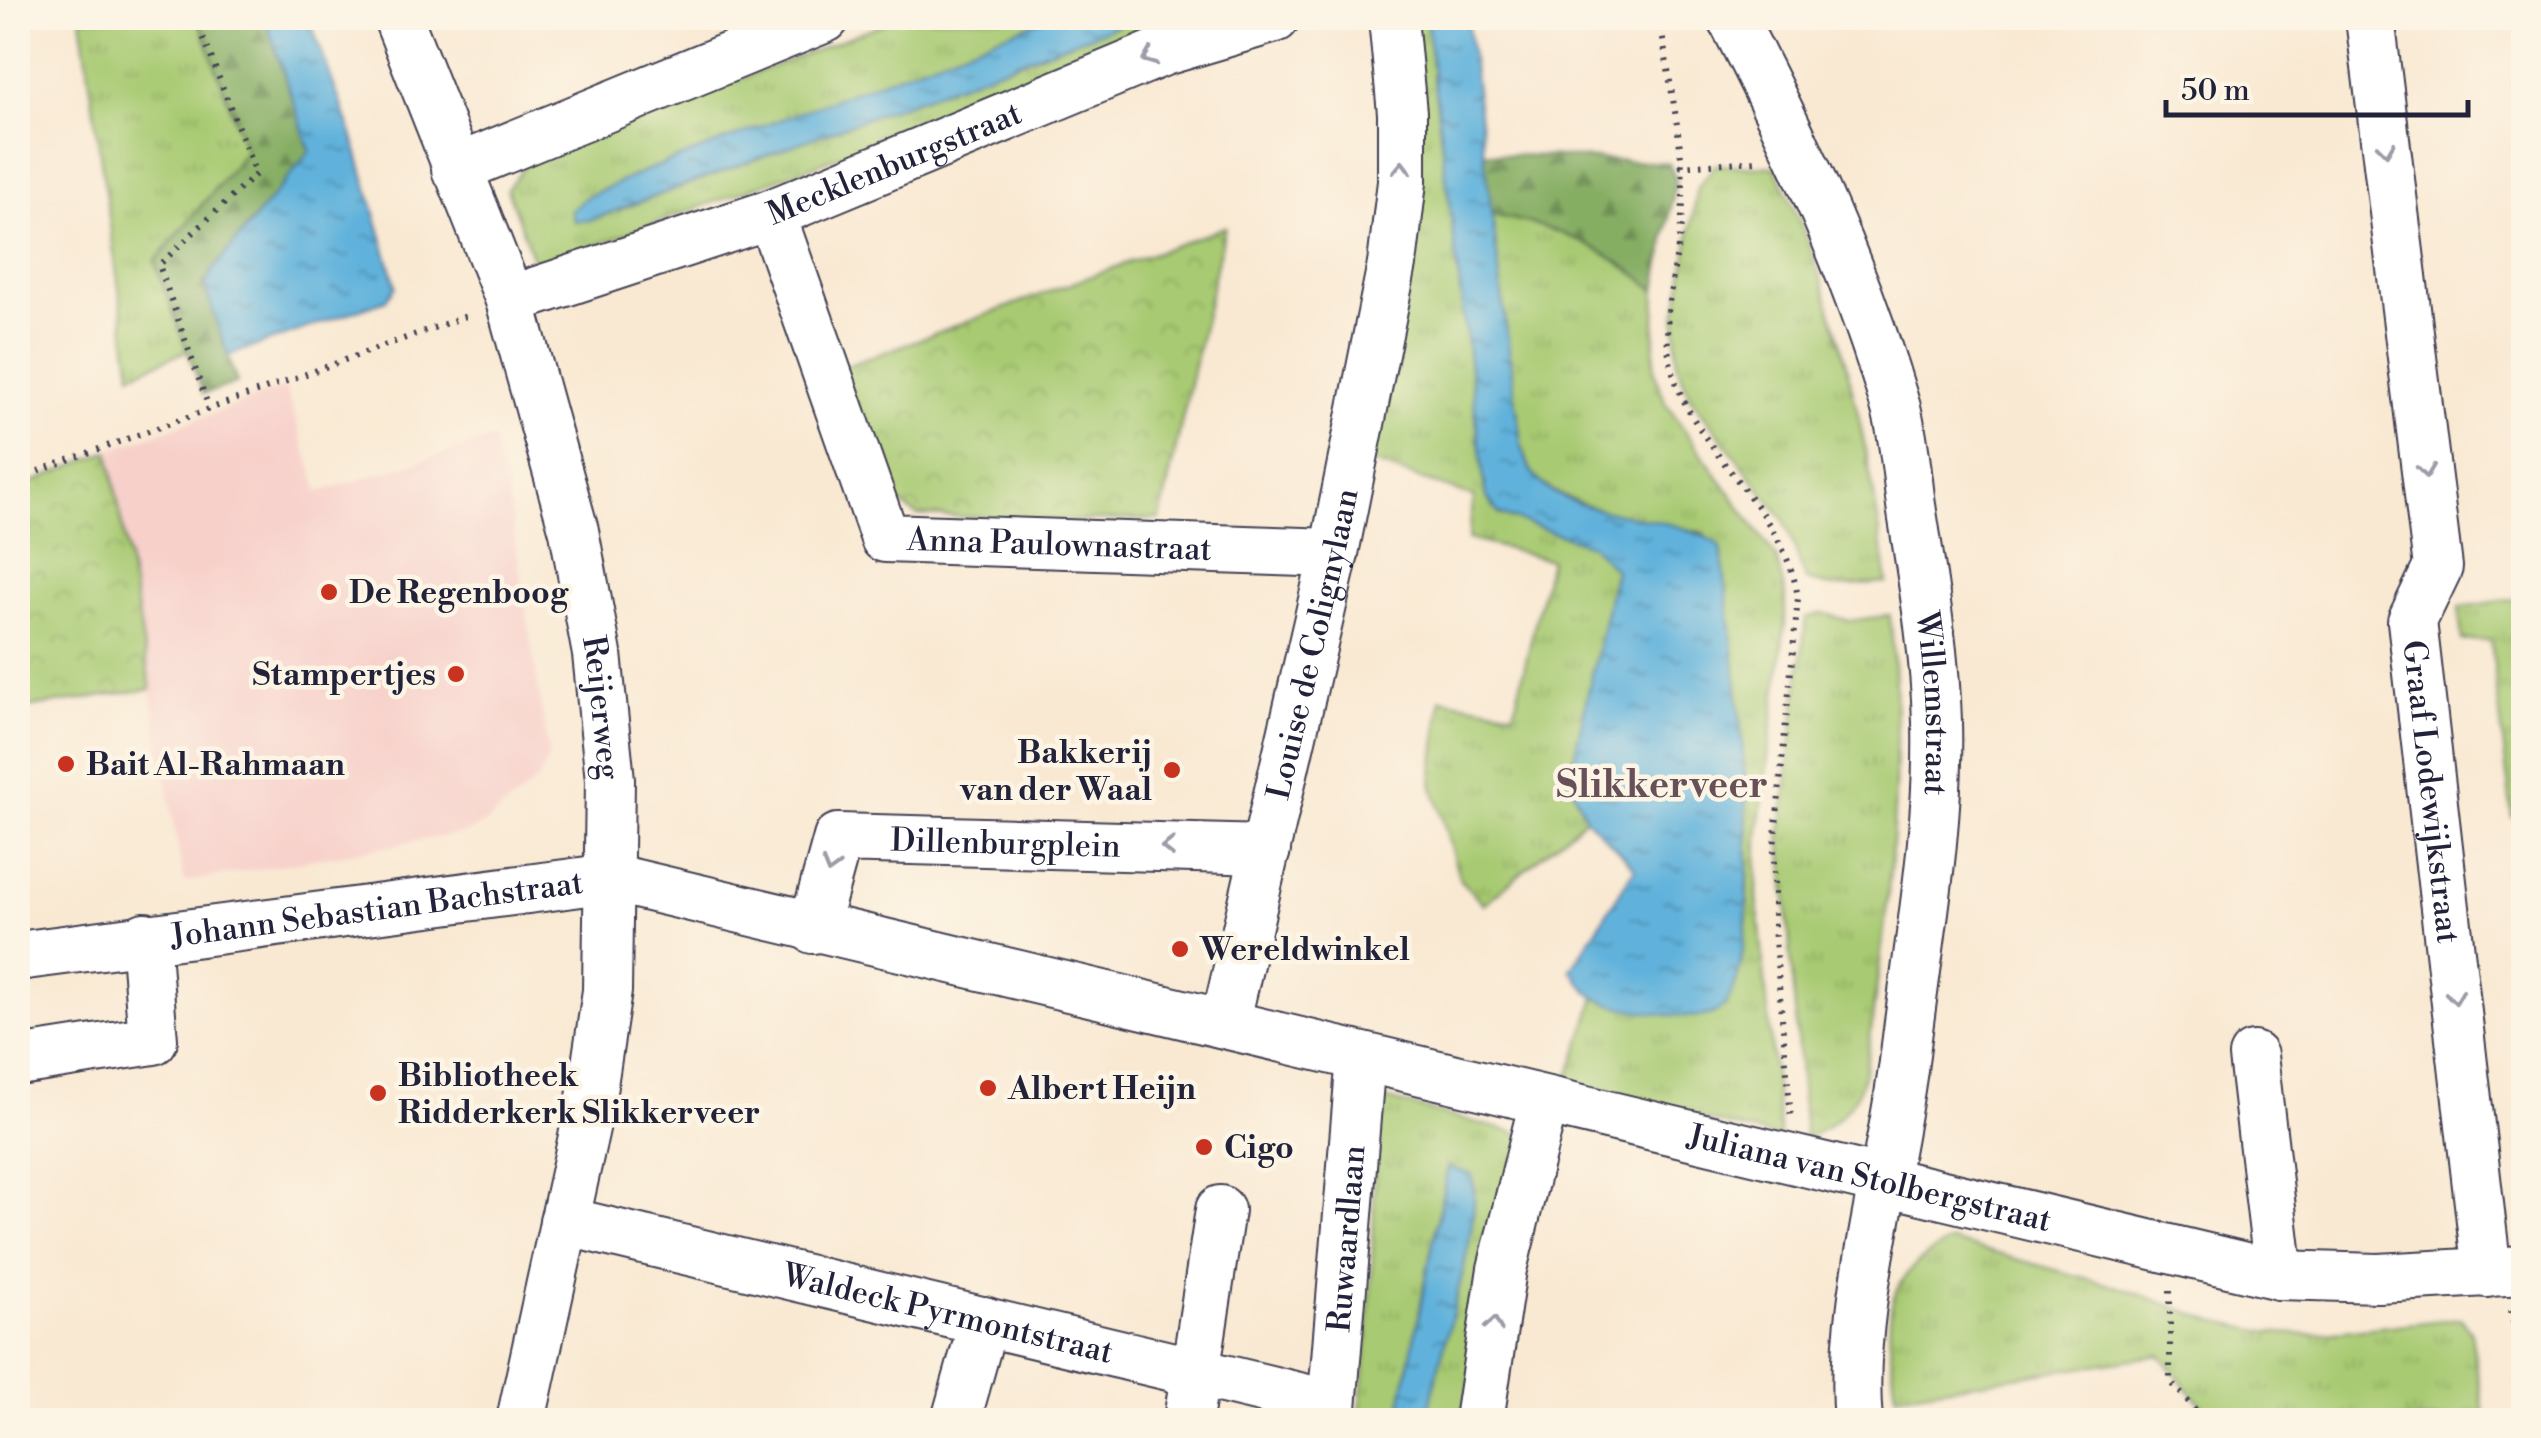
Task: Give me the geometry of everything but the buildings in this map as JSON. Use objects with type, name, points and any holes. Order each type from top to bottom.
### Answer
[{"type":"street","name":"Reijerweg","points":[[398,18],[510,300],[574,532],[598,654],[610,780],[607,991],[590,1105],[521,1420]]},
{"type":"street","points":[[456,169],[825,18]]},
{"type":"street","name":"Mecklenburgstraat","points":[[510,300],[771,214],[1164,51],[1275,18]]},
{"type":"street","name":"Louise de Colignylaan","points":[[1225,1024],[1334,553],[1392,264],[1402,147],[1393,18]]},
{"type":"street","name":"Willemstraat","points":[[1732,18],[1804,158],[1854,282],[1897,412],[1930,636],[1937,724],[1933,820],[1886,1184],[1855,1386],[1858,1420]]},
{"type":"street","name":"Graaf Lodewijkstraat","points":[[2370,18],[2438,568],[2412,620],[2505,1272]]},
{"type":"street","name":"Anna Paulownastraat","points":[[771,214],[885,538],[1334,553]]},
{"type":"street","name":"Dillenburgplein","points":[[814,929],[838,838],[1266,850]]},
{"type":"street","points":[[611,878],[1225,1024]]},
{"type":"street","name":"Johann Sebastian Bachstraat","points":[[18,956],[611,878]]},
{"type":"street","name":"Johann Sebastian Bachstraat","points":[[18,1062],[153,1040],[146,937]]},
{"type":"street","name":"Juliana van Stolbergstraat","points":[[1225,1024],[2278,1275],[2342,1279],[2505,1272]]},
{"type":"street","points":[[2254,1056],[2278,1275]]},
{"type":"street","name":"Ruwaardlaan","points":[[1332,1413],[1361,1057]]},
{"type":"street","points":[[1479,1420],[1502,1269],[1544,1102]]},
{"type":"street","points":[[1188,1420],[1192,1371],[1220,1210]]},
{"type":"street","name":"Waldeck Pyrmontstraat","points":[[564,1220],[1192,1371],[1332,1413]]},
{"type":"street","points":[[956,1420],[984,1321]]},
{"type":"path","points":[[196,18],[256,174],[159,265],[209,408]]},
{"type":"path","points":[[1660,18],[1683,198],[1668,312],[1674,376],[1718,451],[1782,541],[1794,570],[1798,598],[1774,847],[1774,929],[1795,1162]]},
{"type":"path","points":[[1679,166],[1804,158]]},
{"type":"path","points":[[18,473],[26,475],[510,300]]},
{"type":"path","points":[[2170,1250],[2170,1380],[2201,1416],[2215,1420]]},
{"type":"path","points":[[2505,1272],[2524,1393]]},
{"type":"shaded area","name":"De Regenboog","points":[[285,387],[319,492],[493,439],[508,495],[549,756],[539,779],[486,823],[468,832],[184,882],[109,451]]},
{"type":"green space","points":[[81,18],[198,18],[246,151],[155,262],[187,351],[131,374]]},
{"type":"green space","points":[[198,18],[265,18],[310,151],[212,271],[205,286],[237,383],[203,394],[155,262],[246,151]]},
{"type":"green space","points":[[898,18],[1047,18],[586,197],[592,220],[1137,18],[1219,18],[536,267],[507,189],[528,161]]},
{"type":"green space","points":[[1413,18],[1426,18],[1486,496],[1499,514],[1591,545],[1615,570],[1569,780],[1586,818],[1484,904],[1460,880],[1432,783],[1441,699],[1514,712],[1550,560],[1468,539],[1474,497],[1370,462]]},
{"type":"green space","points":[[1484,153],[1669,163],[1676,179],[1656,290],[1579,240],[1491,215]]},
{"type":"green space","points":[[1715,165],[1775,167],[1797,214],[1848,370],[1871,478],[1887,583],[1833,587],[1806,580],[1784,520],[1690,397],[1677,363],[1676,318],[1698,187]]},
{"type":"green space","points":[[1491,215],[1579,240],[1656,290],[1654,371],[1666,404],[1776,557],[1785,593],[1785,624],[1758,838],[1757,896],[1780,1138],[1566,1086],[1595,998],[1670,1015],[1726,1006],[1741,957],[1748,901],[1742,774],[1704,533],[1588,506],[1546,486],[1529,467],[1521,444]]},
{"type":"green space","points":[[1225,227],[1160,519],[1064,521],[917,515],[896,501],[841,368]]},
{"type":"green space","points":[[109,451],[151,689],[18,709],[18,488]]},
{"type":"green space","points":[[2523,598],[2523,816],[2512,817],[2491,640],[2462,641],[2459,607]]},
{"type":"green space","points":[[1823,613],[1850,621],[1890,615],[1896,709],[1895,803],[1888,897],[1865,1070],[1847,1109],[1824,1129],[1805,1138],[1781,832],[1806,618]]},
{"type":"green space","points":[[1373,1096],[1524,1135],[1462,1420],[1428,1420],[1448,1167],[1398,1420],[1359,1420],[1372,1258]]},
{"type":"green space","points":[[1951,1241],[2128,1290],[2214,1321],[2266,1332],[2308,1335],[2461,1318],[2471,1333],[2485,1420],[2214,1420],[2160,1355],[1896,1395],[1890,1324],[1898,1287],[1927,1256]]},
{"type":"water","points":[[265,18],[309,18],[353,137],[396,286],[386,300],[228,356],[205,287],[212,271],[310,151]]},
{"type":"water","points":[[1047,18],[1137,18],[591,220],[574,221],[571,211],[586,197],[645,171]]},
{"type":"water","points":[[1426,18],[1467,18],[1521,444],[1531,471],[1550,490],[1571,501],[1677,526],[1721,547],[1745,783],[1747,915],[1740,967],[1727,1002],[1709,1015],[1671,1015],[1613,1005],[1593,996],[1571,970],[1635,868],[1586,818],[1569,780],[1615,570],[1591,545],[1499,514],[1486,496]]},
{"type":"water","points":[[1448,1167],[1472,1175],[1472,1227],[1466,1260],[1428,1420],[1398,1420]]},
{"type":"place","name":"De Regenboog","points":[[329,592]]},
{"type":"place","name":"Stampertjes","points":[[456,674]]},
{"type":"place","name":"Bait Al-Rahmaan","points":[[66,764]]},
{"type":"place","name":"Bakkerij van der Waal","points":[[1172,770]]},
{"type":"place","name":"Wereldwinkel","points":[[1180,949]]},
{"type":"place","name":"Albert Heijn","points":[[988,1088]]},
{"type":"place","name":"Bibliotheek Ridderkerk Slikkerveer","points":[[378,1093]]},
{"type":"place","name":"Cigo","points":[[1204,1147]]},
{"type":"district","name":"Slikkerveer","points":[[1662,784]]}]
